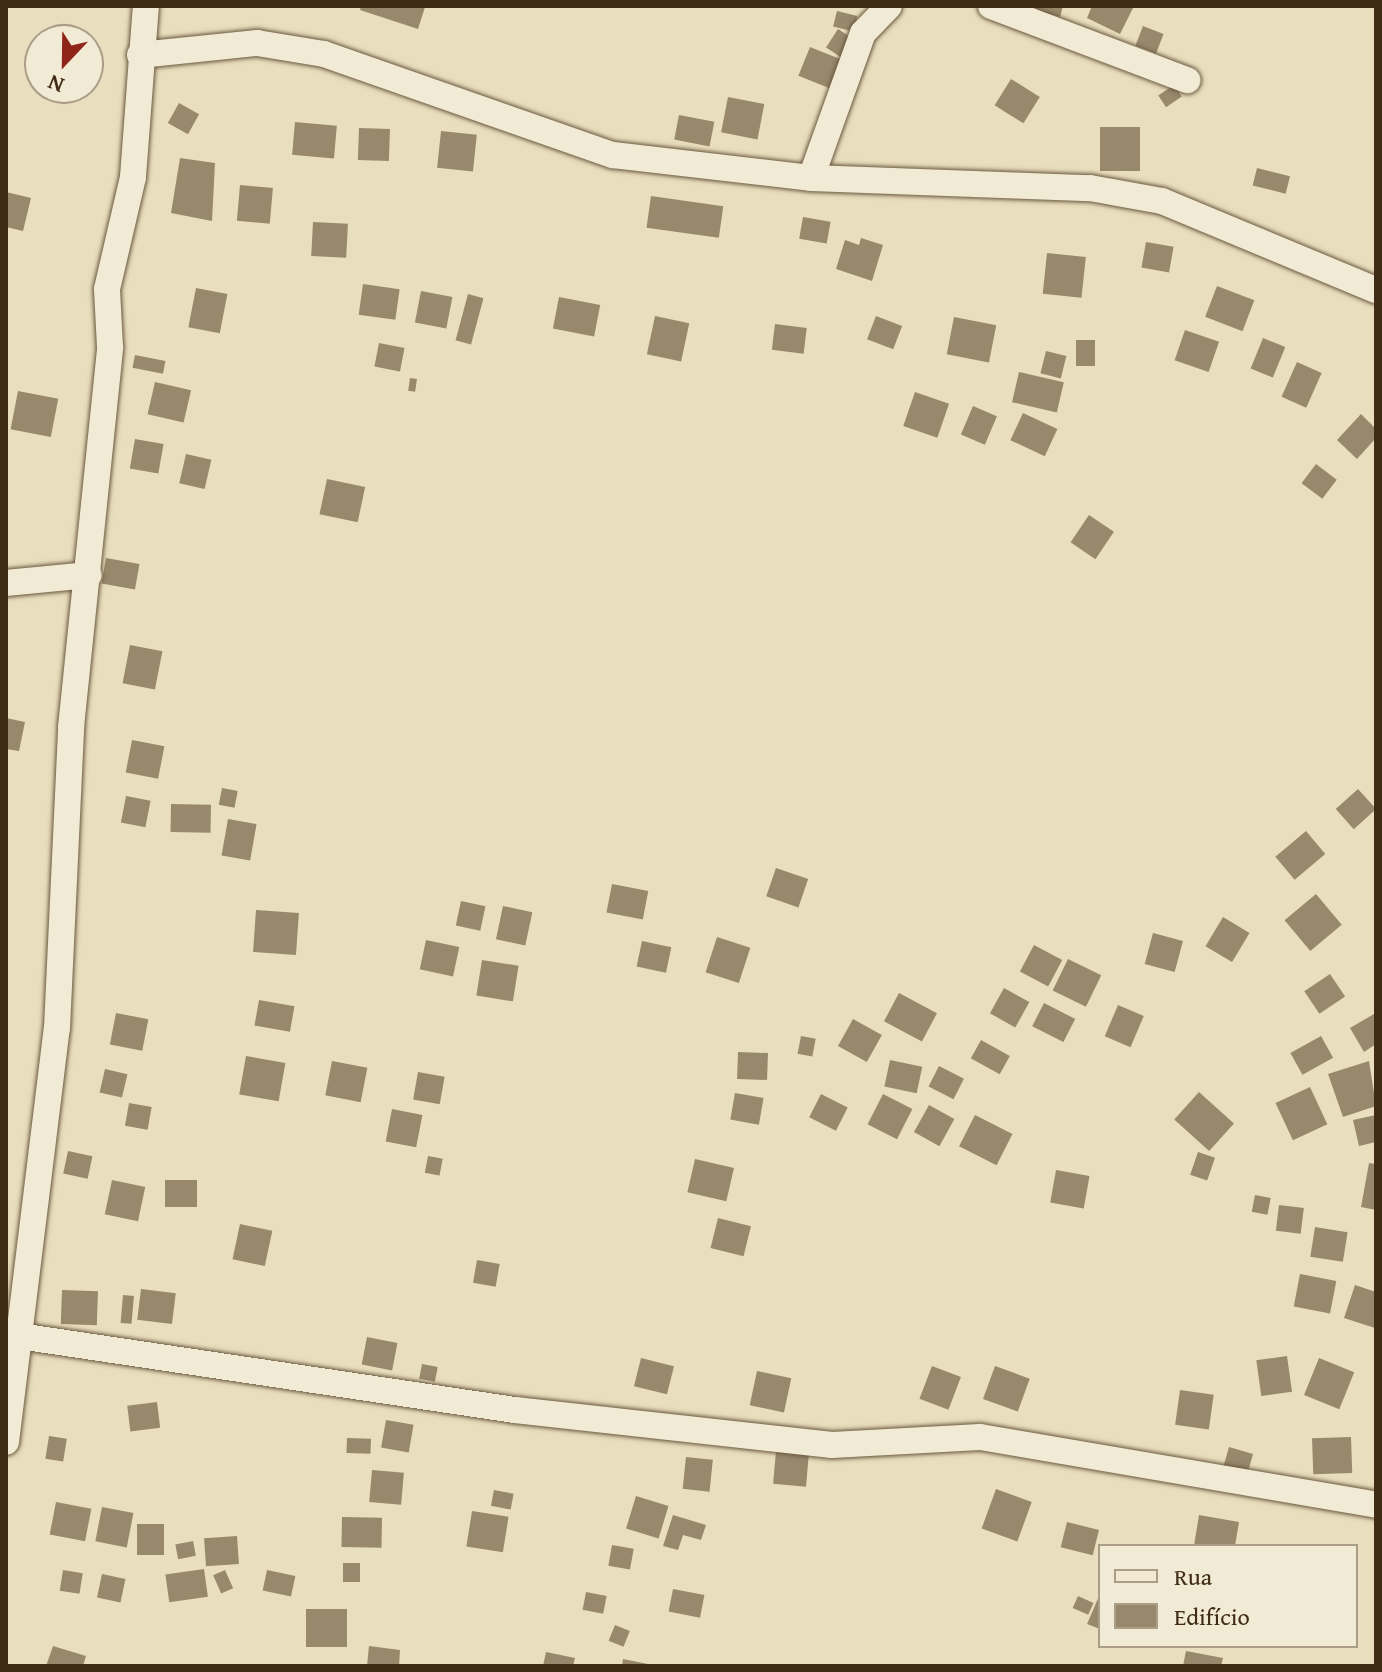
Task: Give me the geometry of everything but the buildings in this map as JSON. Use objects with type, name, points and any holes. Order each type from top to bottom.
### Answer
[{"type":"street","points":[[6,1442],[13,1335],[57,1028],[71,727],[110,347],[107,289],[133,177],[146,6]]},
{"type":"street","points":[[811,178],[863,33],[889,6]]},
{"type":"street","points":[[991,6],[1187,80]]},
{"type":"street","points":[[140,55],[257,43],[324,54],[613,155],[811,178],[1090,188],[1162,201],[1376,290]]},
{"type":"street","points":[[6,583],[89,575]]},
{"type":"street","points":[[13,1335],[515,1410],[832,1445],[980,1437],[1376,1505]]}]
